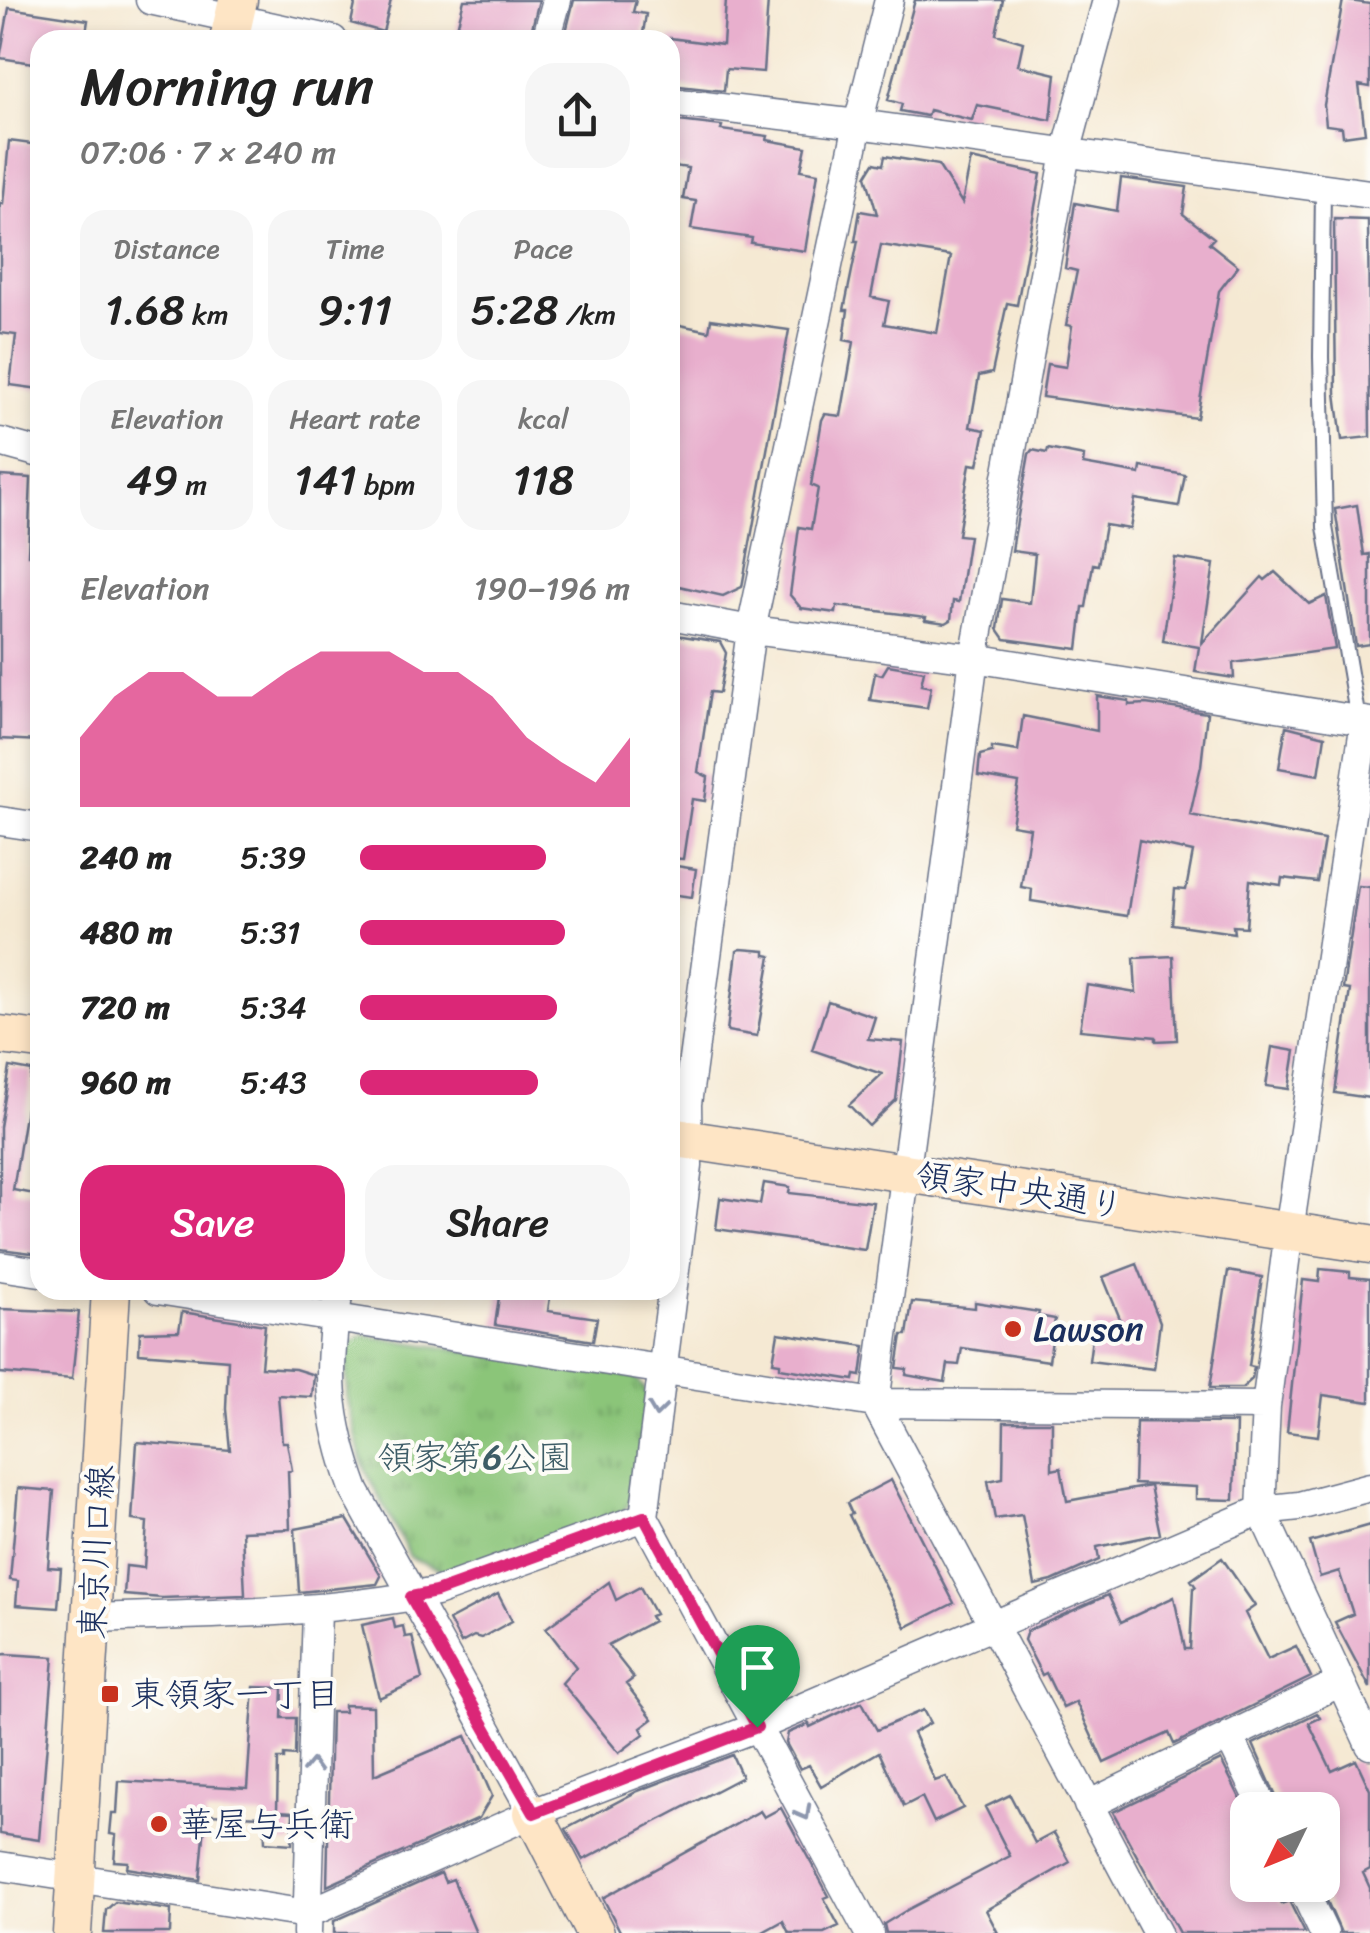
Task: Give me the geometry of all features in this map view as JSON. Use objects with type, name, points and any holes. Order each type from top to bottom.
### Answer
[{"type":"street","points":[[150,0],[286,30]]},
{"type":"street","points":[[549,30],[557,0]]},
{"type":"street","points":[[680,1128],[751,630],[858,124],[889,0]]},
{"type":"street","points":[[1107,0],[1066,153],[974,658],[876,1403],[1156,1933]]},
{"type":"street","points":[[680,103],[1370,194]]},
{"type":"street","points":[[0,442],[30,450]]},
{"type":"street","points":[[680,616],[751,630],[974,658],[1364,721],[1266,1406],[1261,1510],[1370,1745]]},
{"type":"street","points":[[0,821],[30,826]]},
{"type":"street","points":[[0,1034],[30,1038]]},
{"type":"street","name":"領家中央通り","points":[[680,1138],[1370,1244]]},
{"type":"street","points":[[680,1144],[688,1166],[680,1228]]},
{"type":"street","points":[[0,1266],[30,1270]]},
{"type":"street","name":"東京川口線","points":[[72,1933],[110,1300]]},
{"type":"street","points":[[285,1300],[336,1304],[662,1368],[876,1403],[1266,1406]]},
{"type":"street","points":[[671,1300],[644,1517],[869,1933]]},
{"type":"street","points":[[336,1304],[329,1386],[338,1444],[355,1491],[534,1813],[596,1933]]},
{"type":"street","points":[[0,1866],[307,1923],[534,1813],[757,1727],[1261,1510],[1299,1506],[1370,1487]]},
{"type":"street","points":[[93,1618],[317,1611],[411,1597],[436,1592],[644,1517]]},
{"type":"street","points":[[307,1923],[317,1611]]},
{"type":"street","points":[[1088,1806],[1340,1682]]},
{"type":"street","points":[[1229,1736],[1256,1792]]},
{"type":"street","points":[[1309,1902],[1324,1933]]},
{"type":"lane","points":[[1322,188],[1325,528],[1364,721]]},
{"type":"green space","name":"領家第6公園","points":[[362,1335],[634,1376],[648,1393],[635,1495],[622,1513],[453,1575],[410,1557],[363,1465],[347,1397],[346,1349]]},
{"type":"building","points":[[356,0],[391,0],[384,30],[351,23]]},
{"type":"building","points":[[464,0],[539,0],[532,30],[456,30]]},
{"type":"building","points":[[574,0],[636,0],[633,12],[646,14],[644,30],[566,30]]},
{"type":"building","points":[[726,0],[768,0],[763,72],[726,69],[724,91],[680,86],[680,39],[723,45]]},
{"type":"building","points":[[915,0],[1003,0],[996,34],[1023,42],[1018,65],[1056,74],[1051,120],[977,105],[972,120],[929,110],[927,116],[900,111],[902,104],[888,100]]},
{"type":"building","points":[[1343,0],[1370,4],[1370,87],[1359,85],[1365,133],[1343,136],[1342,127],[1326,125],[1324,105]]},
{"type":"building","points":[[9,8],[88,20],[86,30],[30,30],[30,62],[0,58]]},
{"type":"building","points":[[680,121],[722,126],[721,130],[768,136],[767,140],[806,147],[801,170],[818,173],[805,251],[691,229],[696,201],[683,199],[688,168],[680,167]]},
{"type":"building","points":[[9,141],[30,144],[30,388],[10,385],[16,335],[0,333],[0,203],[3,204]]},
{"type":"building","points":[[885,156],[938,165],[962,203],[971,159],[1041,174],[1017,305],[1007,303],[992,373],[979,376],[970,427],[985,430],[978,465],[970,464],[958,535],[969,536],[959,602],[953,601],[951,620],[946,623],[837,606],[836,613],[801,608],[790,595],[799,527],[811,529],[818,488],[811,485],[822,420],[825,414],[841,416],[854,342],[844,340],[848,310],[844,310],[860,211],[877,214],[866,176],[874,163],[883,165]],"holes":[[[881,245],[951,256],[937,333],[884,324],[889,301],[871,297]]]},
{"type":"building","points":[[1121,178],[1187,187],[1183,214],[1214,238],[1209,243],[1238,266],[1219,291],[1197,418],[1042,397],[1047,364],[1066,367],[1072,326],[1066,325],[1077,271],[1065,268],[1075,203],[1117,211]]},
{"type":"building","points":[[1334,219],[1368,220],[1370,437],[1342,440],[1336,393]]},
{"type":"building","points":[[711,319],[789,330],[742,587],[723,596],[680,586],[680,325],[709,331]]},
{"type":"building","points":[[1048,449],[1084,456],[1083,464],[1140,474],[1141,467],[1185,475],[1179,506],[1135,499],[1130,529],[1105,525],[1098,565],[1093,564],[1083,607],[1078,649],[1005,639],[998,629],[1002,599],[1030,603],[1035,554],[1012,551],[1029,454],[1032,450],[1047,453]]},
{"type":"building","points":[[0,476],[30,478],[30,740],[0,739]]},
{"type":"building","points":[[1357,505],[1364,555],[1370,554],[1370,644],[1356,646],[1335,509]]},
{"type":"building","points":[[1175,558],[1214,564],[1202,643],[1262,577],[1265,580],[1275,572],[1309,604],[1326,596],[1335,649],[1233,663],[1234,678],[1195,672],[1199,647],[1163,641]]},
{"type":"building","points":[[680,636],[720,642],[726,653],[719,693],[710,692],[698,772],[708,777],[705,801],[692,799],[683,859]]},
{"type":"building","points":[[888,665],[924,671],[921,685],[931,687],[927,708],[870,700],[875,673],[882,675]]},
{"type":"building","points":[[1097,696],[1129,701],[1129,705],[1207,713],[1190,815],[1324,840],[1317,882],[1282,878],[1281,885],[1250,880],[1246,927],[1233,926],[1234,933],[1172,924],[1175,889],[1186,890],[1193,852],[1139,840],[1127,916],[1031,901],[1032,889],[1021,887],[1030,828],[1012,825],[1019,783],[978,776],[980,755],[992,752],[992,747],[1018,751],[1023,716],[1097,731]]},
{"type":"building","points":[[1286,726],[1325,736],[1319,775],[1279,768]]},
{"type":"building","points":[[680,867],[696,869],[692,897],[680,895]]},
{"type":"building","points":[[1358,886],[1370,887],[1370,1098],[1335,1093],[1350,990],[1343,989]]},
{"type":"building","points":[[737,951],[765,951],[765,955],[771,956],[757,1036],[727,1031]]},
{"type":"building","points":[[1173,956],[1177,1040],[1156,1041],[1156,1037],[1080,1030],[1087,985],[1136,993],[1134,958]]},
{"type":"building","points":[[828,1001],[875,1017],[868,1039],[903,1042],[896,1100],[869,1126],[849,1105],[882,1074],[812,1050]]},
{"type":"building","points":[[1272,1047],[1295,1051],[1289,1089],[1266,1086]]},
{"type":"building","points":[[10,1067],[30,1071],[13,1190],[30,1193],[30,1253],[0,1249],[0,1127]]},
{"type":"building","points":[[764,1183],[790,1187],[789,1193],[873,1202],[865,1250],[716,1229],[720,1198],[760,1204]]},
{"type":"building","points":[[1137,1264],[1160,1322],[1154,1369],[1089,1361],[1094,1323],[1123,1326],[1103,1277]]},
{"type":"building","points":[[1320,1269],[1370,1279],[1370,1402],[1323,1395],[1318,1436],[1287,1432],[1303,1280],[1319,1282]]},
{"type":"building","points":[[1228,1271],[1262,1277],[1249,1366],[1254,1367],[1252,1379],[1242,1388],[1210,1388]]},
{"type":"building","points":[[499,1300],[550,1300],[548,1311],[597,1318],[593,1341],[495,1325]]},
{"type":"building","points":[[912,1302],[975,1308],[975,1302],[1039,1312],[1038,1316],[1055,1319],[1049,1361],[962,1348],[959,1365],[948,1364],[945,1382],[906,1375],[907,1369],[897,1368]]},
{"type":"building","points":[[0,1309],[79,1312],[72,1379],[0,1373]]},
{"type":"building","points":[[182,1312],[265,1325],[261,1367],[295,1369],[314,1375],[312,1397],[278,1395],[282,1442],[287,1442],[292,1470],[288,1471],[290,1529],[242,1531],[245,1595],[124,1595],[126,1566],[144,1568],[147,1522],[132,1520],[137,1442],[230,1450],[226,1409],[228,1360],[139,1353],[140,1332],[179,1331]]},
{"type":"building","points":[[778,1333],[865,1346],[861,1376],[855,1375],[854,1380],[780,1368],[780,1363],[773,1362]]},
{"type":"building","points":[[1004,1422],[1052,1422],[1052,1470],[1061,1468],[1067,1501],[1150,1486],[1160,1534],[1097,1547],[1099,1560],[1035,1585],[1022,1515],[995,1519],[988,1481],[1003,1478]]},
{"type":"building","points":[[1136,1422],[1236,1423],[1234,1500],[1196,1499],[1196,1487],[1134,1484]]},
{"type":"building","points":[[891,1480],[954,1603],[906,1627],[849,1515],[852,1514],[847,1503]]},
{"type":"building","points":[[18,1488],[54,1491],[48,1567],[61,1568],[58,1608],[16,1605],[18,1581],[10,1580]]},
{"type":"building","points":[[347,1519],[381,1576],[377,1584],[299,1592],[295,1529]]},
{"type":"building","points":[[1370,1525],[1370,1688],[1335,1622],[1353,1614],[1339,1571],[1320,1577],[1310,1542]]},
{"type":"building","points":[[1222,1558],[1255,1606],[1245,1613],[1268,1659],[1296,1646],[1311,1677],[1174,1744],[1169,1733],[1104,1763],[1076,1702],[1063,1708],[1046,1673],[1042,1675],[1024,1640],[1027,1631],[1108,1595],[1121,1622],[1174,1597],[1185,1649],[1190,1649],[1196,1587],[1191,1580]]},
{"type":"building","points":[[609,1582],[616,1600],[640,1587],[655,1614],[650,1616],[653,1621],[608,1645],[634,1678],[626,1684],[653,1719],[641,1728],[644,1734],[619,1753],[562,1683],[576,1667],[546,1628]]},
{"type":"building","points":[[498,1594],[512,1621],[481,1638],[474,1636],[461,1643],[449,1620]]},
{"type":"building","points":[[393,1618],[395,1628],[403,1626],[405,1637],[412,1636],[422,1679],[379,1698],[362,1625]]},
{"type":"building","points":[[0,1655],[54,1657],[39,1840],[0,1834]]},
{"type":"building","points":[[254,1687],[283,1688],[282,1718],[296,1718],[295,1756],[278,1759],[277,1811],[293,1812],[292,1844],[265,1842],[264,1816],[206,1814],[200,1880],[127,1868],[128,1862],[114,1861],[116,1835],[110,1834],[112,1813],[117,1813],[119,1781],[247,1788]]},
{"type":"building","points":[[862,1702],[877,1730],[923,1710],[930,1723],[913,1733],[935,1781],[946,1777],[963,1808],[934,1822],[922,1797],[904,1806],[879,1752],[821,1786],[809,1765],[800,1769],[786,1743],[788,1733]]},
{"type":"building","points":[[344,1705],[373,1706],[374,1775],[466,1736],[492,1796],[479,1818],[327,1886],[331,1712],[344,1712]]},
{"type":"building","points":[[1317,1713],[1320,1718],[1309,1723],[1332,1771],[1356,1760],[1370,1790],[1370,1869],[1363,1873],[1370,1888],[1370,1933],[1341,1933],[1328,1902],[1340,1902],[1340,1792],[1274,1792],[1253,1744]]},
{"type":"building","points":[[732,1755],[742,1777],[583,1860],[566,1829],[638,1791]]},
{"type":"building","points":[[1221,1760],[1237,1792],[1230,1792],[1230,1902],[1290,1902],[1305,1933],[1179,1933],[1113,1812]]},
{"type":"building","points":[[1010,1795],[1035,1843],[1054,1833],[1070,1862],[986,1910],[998,1933],[886,1933],[884,1924],[1010,1856],[985,1807]]},
{"type":"building","points":[[781,1808],[829,1896],[824,1898],[839,1926],[824,1933],[789,1933],[783,1921],[761,1933],[621,1933],[603,1898],[760,1811],[764,1817]]},
{"type":"building","points":[[441,1873],[445,1882],[453,1879],[476,1933],[334,1933],[334,1921]]},
{"type":"building","points":[[115,1902],[171,1910],[170,1933],[104,1933],[106,1910]]},
{"type":"place","name":"Lawson","points":[[1013,1329]]},
{"type":"place","name":"東領家一丁目","points":[[110,1694]]},
{"type":"place","name":"華屋与兵衛","points":[[159,1824]]},
{"type":"route","points":[[644,1517],[757,1727],[534,1813],[411,1597],[436,1592],[644,1517]]}]
